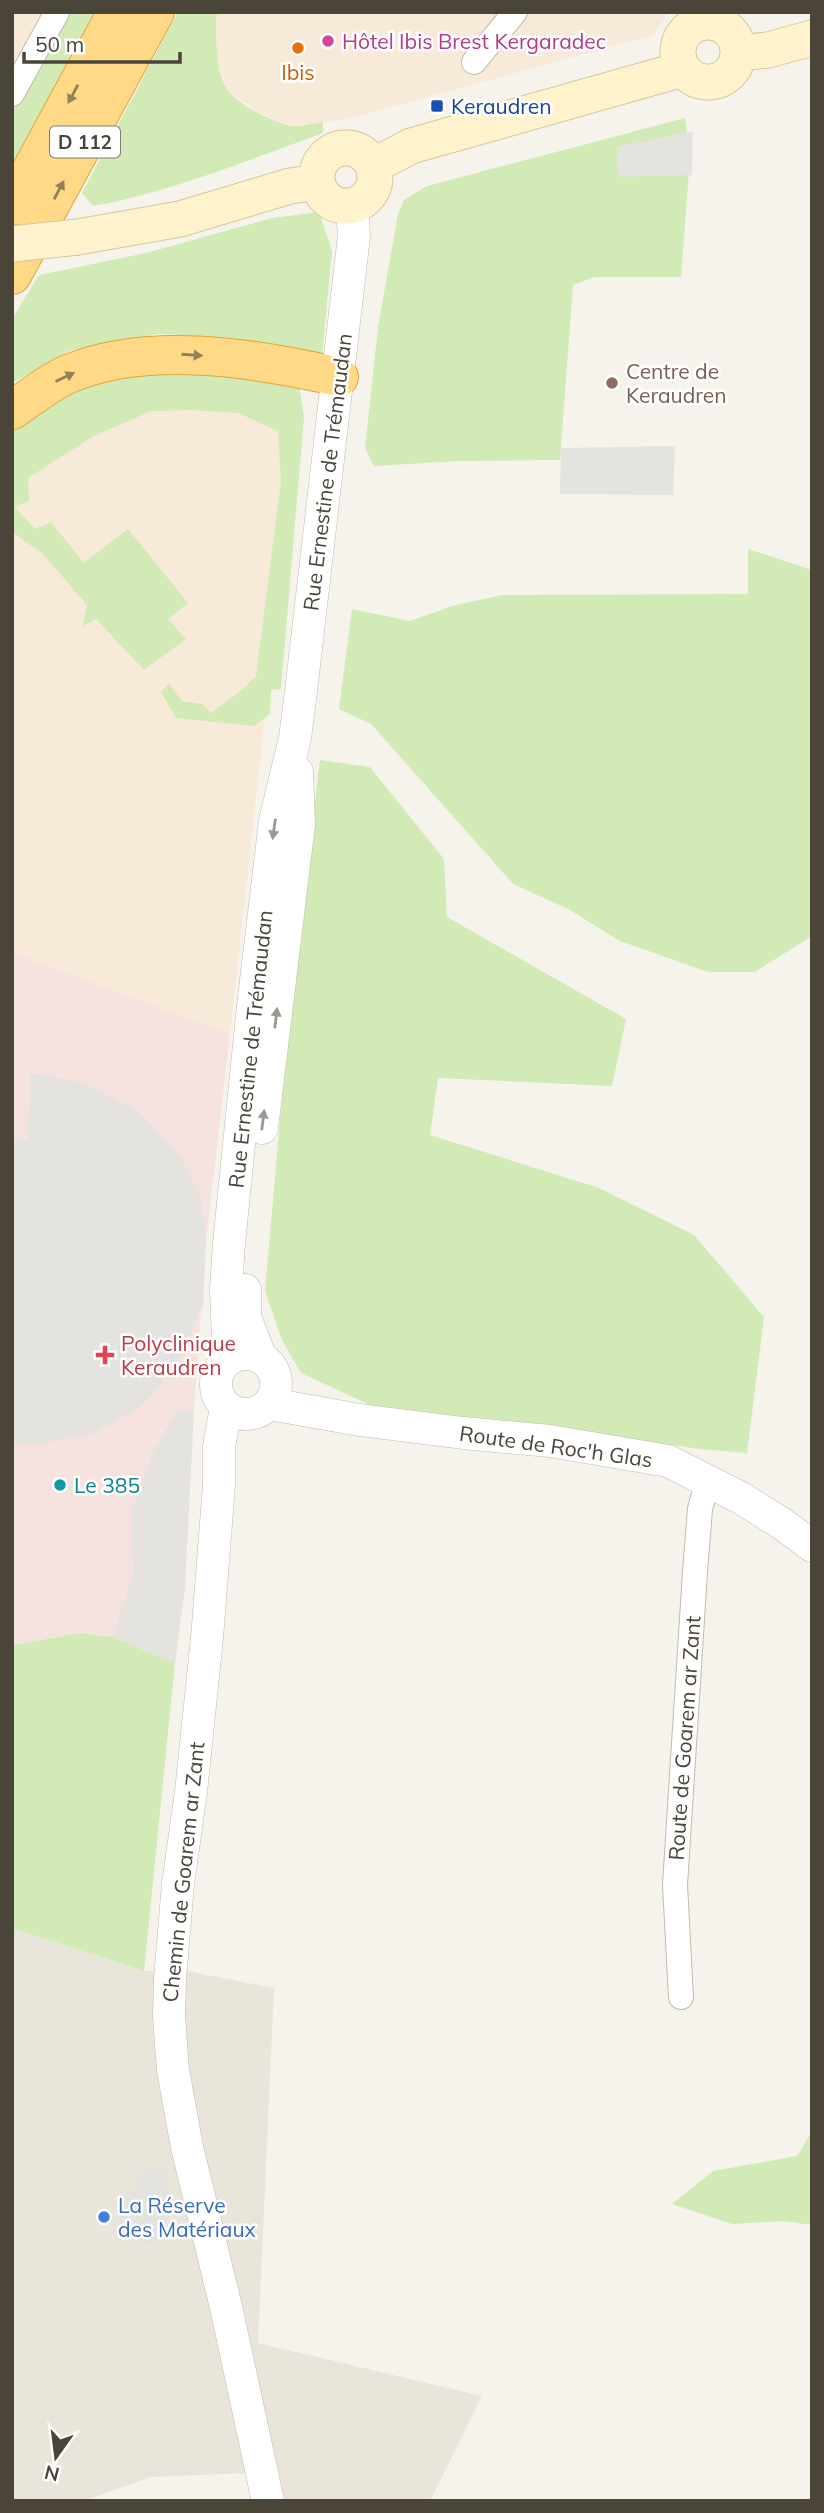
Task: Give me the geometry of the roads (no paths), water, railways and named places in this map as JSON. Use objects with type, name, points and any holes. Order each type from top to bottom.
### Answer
[{"type":"highway","name":"D 112","points":[[12,206],[117,12]]},
{"type":"highway","name":"D 112","points":[[12,275],[155,12]]},
{"type":"highway","points":[[12,410],[66,375],[124,358],[185,354],[292,366],[339,377]]},
{"type":"main road","points":[[706,18],[734,35],[739,53],[736,64],[722,79],[701,81],[691,77],[683,69],[679,45],[687,31],[706,18]]},
{"type":"main road","points":[[739,53],[768,50],[812,38]]},
{"type":"main road","points":[[373,166],[411,146],[683,69]]},
{"type":"main road","points":[[340,149],[354,149],[362,152],[373,166],[374,186],[362,202],[352,206],[333,204],[320,191],[317,182],[321,162],[327,155],[340,149]]},
{"type":"main road","points":[[12,244],[78,237],[180,219],[290,186],[317,182]]},
{"type":"street","points":[[12,94],[57,12]]},
{"type":"street","points":[[474,62],[514,12]]},
{"type":"street","name":"Rue Ernestine de Trémaudan","points":[[226,1361],[229,1243],[253,1006],[275,821],[295,738],[339,377],[354,236],[352,206]]},
{"type":"street","name":"Rue Ernestine de Trémaudan","points":[[265,1361],[245,1317],[244,1298],[299,824],[295,738]]},
{"type":"street","points":[[248,1354],[265,1361],[277,1378],[276,1392],[249,1409],[217,1395],[215,1386],[220,1368],[226,1361],[236,1355],[248,1354]]},
{"type":"street","name":"Route de Roc'h Glas","points":[[265,1361],[306,1395],[360,1420]]},
{"type":"street","name":"Route de Roc'h Glas","points":[[249,1409],[619,1451],[668,1461],[708,1480],[781,1523],[812,1546]]},
{"type":"street","name":"Chemin de Goarem ar Zant","points":[[249,1409],[219,1447],[219,1485],[206,1651],[178,1884],[169,2016],[173,2070],[187,2147],[226,2307],[268,2501]]},
{"type":"street","name":"Route de Goarem ar Zant","points":[[681,1997],[675,1885],[700,1509],[708,1480]]},
{"type":"place","name":"Hôtel Ibis Brest Kergaradec","points":[[328,41]]},
{"type":"place","name":"Ibis","points":[[298,48]]},
{"type":"place","name":"Keraudren","points":[[437,106]]},
{"type":"place","name":"Centre de Keraudren","points":[[612,383]]},
{"type":"place","name":"Polyclinique Keraudren","points":[[105,1355]]},
{"type":"place","name":"Le 385","points":[[60,1485]]},
{"type":"place","name":"La Réserve des Matériaux","points":[[104,2217]]}]
